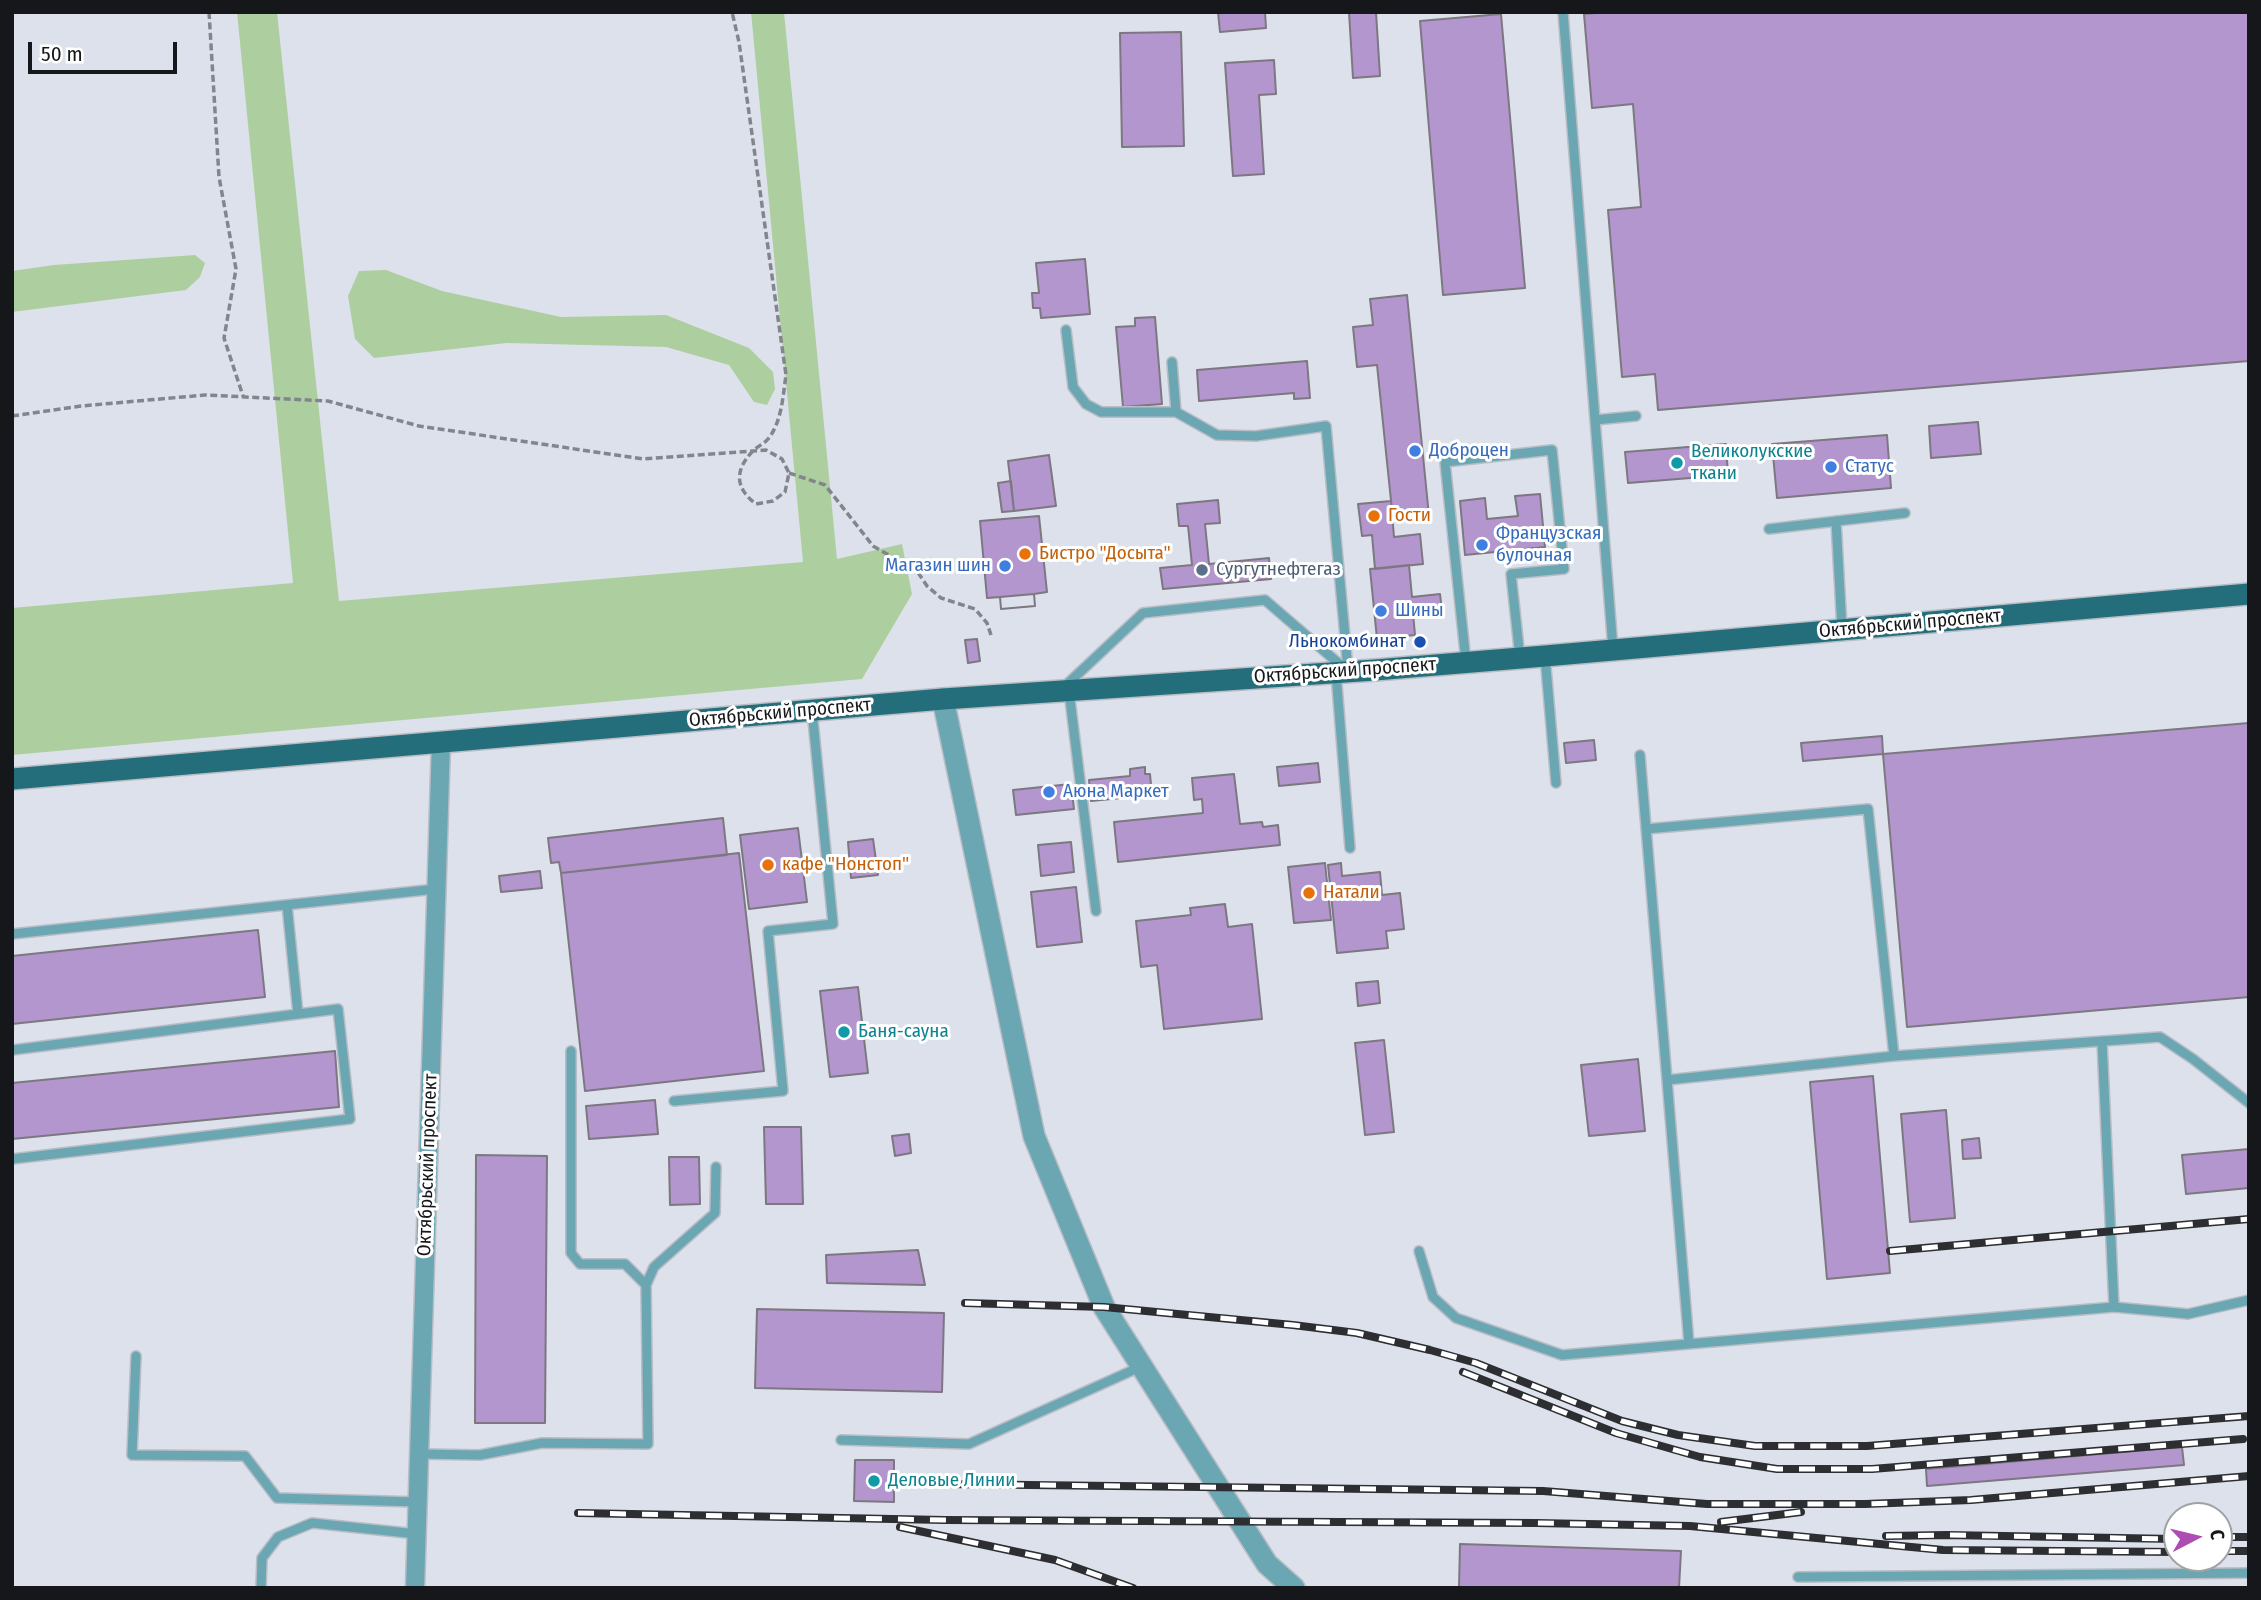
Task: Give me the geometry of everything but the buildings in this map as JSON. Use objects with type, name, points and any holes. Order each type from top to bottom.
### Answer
[{"type":"main road","name":"Октябрьский проспект","points":[[12,779],[943,699],[1545,656],[2249,594]]},
{"type":"street","points":[[943,699],[1034,1136],[1104,1307],[1267,1564],[1294,1588]]},
{"type":"street","name":"Октябрьский проспект","points":[[415,1588],[441,742]]},
{"type":"lane","points":[[1563,12],[1613,650]]},
{"type":"lane","points":[[1066,330],[1073,387],[1086,404],[1101,412],[1175,412],[1217,435],[1256,436],[1326,426],[1350,848]]},
{"type":"lane","points":[[1172,362],[1175,412]]},
{"type":"lane","points":[[1595,420],[1636,416]]},
{"type":"lane","points":[[1466,662],[1445,462],[1552,450],[1564,569],[1511,574],[1520,658]]},
{"type":"lane","points":[[1769,529],[1905,513]]},
{"type":"lane","points":[[1836,521],[1842,630]]},
{"type":"lane","points":[[1096,911],[1064,691],[1143,613],[1265,600],[1342,672]]},
{"type":"lane","points":[[1545,656],[1556,783]]},
{"type":"lane","points":[[674,1101],[783,1091],[768,931],[833,924],[812,710]]},
{"type":"lane","points":[[1640,755],[1689,1344]]},
{"type":"lane","points":[[1646,829],[1868,809],[1894,1056]]},
{"type":"lane","points":[[12,934],[436,889]]},
{"type":"lane","points":[[287,905],[298,1014]]},
{"type":"lane","points":[[12,1050],[338,1009],[349,1119],[12,1159]]},
{"type":"lane","points":[[1667,1080],[1894,1056],[2160,1037],[2249,1103]]},
{"type":"lane","points":[[2102,1041],[2114,1307]]},
{"type":"lane","points":[[571,1051],[571,1254],[580,1264],[625,1264],[646,1285]]},
{"type":"lane","points":[[419,1454],[480,1455],[542,1443],[648,1444],[646,1285],[654,1267],[715,1213],[716,1167]]},
{"type":"lane","points":[[1419,1251],[1433,1297],[1456,1318],[1562,1355],[2114,1307],[2188,1314],[2249,1300]]},
{"type":"lane","points":[[136,1356],[132,1455],[245,1456],[277,1498],[418,1502]]},
{"type":"lane","points":[[841,1440],[969,1444],[1142,1366]]},
{"type":"lane","points":[[261,1588],[262,1558],[278,1537],[312,1523],[417,1534]]},
{"type":"lane","points":[[1798,1577],[2249,1573]]},
{"type":"path","points":[[209,12],[219,177],[236,270],[224,338],[243,397]]},
{"type":"path","points":[[12,416],[81,406],[205,395],[328,401],[419,426],[643,458],[752,451],[766,450],[782,459],[789,474],[785,492],[773,501],[756,504],[744,495],[740,481],[742,466],[752,451],[768,439],[780,412],[786,375],[741,54],[732,12]]},
{"type":"path","points":[[789,474],[825,485],[873,546],[917,571],[927,586],[941,598],[975,609],[987,623],[990,635]]},
{"type":"green space","points":[[237,12],[277,12],[339,601],[803,562],[751,12],[784,12],[837,559],[902,544],[912,594],[862,679],[12,755],[12,608],[293,583]]},
{"type":"green space","points":[[195,255],[205,263],[200,277],[186,290],[12,312],[12,271],[54,265]]},
{"type":"green space","points":[[386,270],[442,291],[561,317],[666,315],[749,348],[773,372],[775,389],[767,405],[754,402],[729,365],[666,347],[507,343],[374,358],[355,339],[348,296],[359,271]]},
{"type":"railway","points":[[1890,1251],[2249,1219]]},
{"type":"railway","points":[[965,1303],[1104,1307],[1357,1333],[1476,1363],[1622,1421],[1678,1435],[1755,1446],[1867,1446],[2249,1416]]},
{"type":"railway","points":[[1463,1372],[1616,1433],[1700,1457],[1777,1469],[1872,1469],[2243,1439]]},
{"type":"railway","points":[[944,1484],[1543,1491],[1707,1504],[1865,1504],[1971,1500],[2249,1476]]},
{"type":"railway","points":[[1721,1522],[1801,1512]]},
{"type":"railway","points":[[578,1513],[945,1520],[1690,1526],[1943,1550],[2163,1552]]},
{"type":"railway","points":[[900,1527],[1055,1560],[1133,1588]]},
{"type":"railway","points":[[1886,1536],[2163,1539]]},
{"type":"railway","points":[[2233,1537],[2249,1537]]},
{"type":"railway","points":[[2233,1551],[2249,1551]]},
{"type":"place","name":"Доброцен","points":[[1415,451]]},
{"type":"place","name":"Великолукские ткани","points":[[1677,463]]},
{"type":"place","name":"Статус","points":[[1831,467]]},
{"type":"place","name":"Гости","points":[[1374,516]]},
{"type":"place","name":"Французская булочная","points":[[1482,545]]},
{"type":"place","name":"Бистро \"Досыта\"","points":[[1025,554]]},
{"type":"place","name":"Магазин шин","points":[[1005,566]]},
{"type":"place","name":"Сургутнефтегаз","points":[[1202,570]]},
{"type":"place","name":"Шины","points":[[1381,611]]},
{"type":"place","name":"Льнокомбинат","points":[[1420,642]]},
{"type":"place","name":"Аюна Маркет","points":[[1049,792]]},
{"type":"place","name":"кафе \"Нонстоп\"","points":[[768,865]]},
{"type":"place","name":"Натали","points":[[1309,893]]},
{"type":"place","name":"Баня-сауна","points":[[844,1032]]},
{"type":"place","name":"Деловые Линии","points":[[874,1481]]}]
